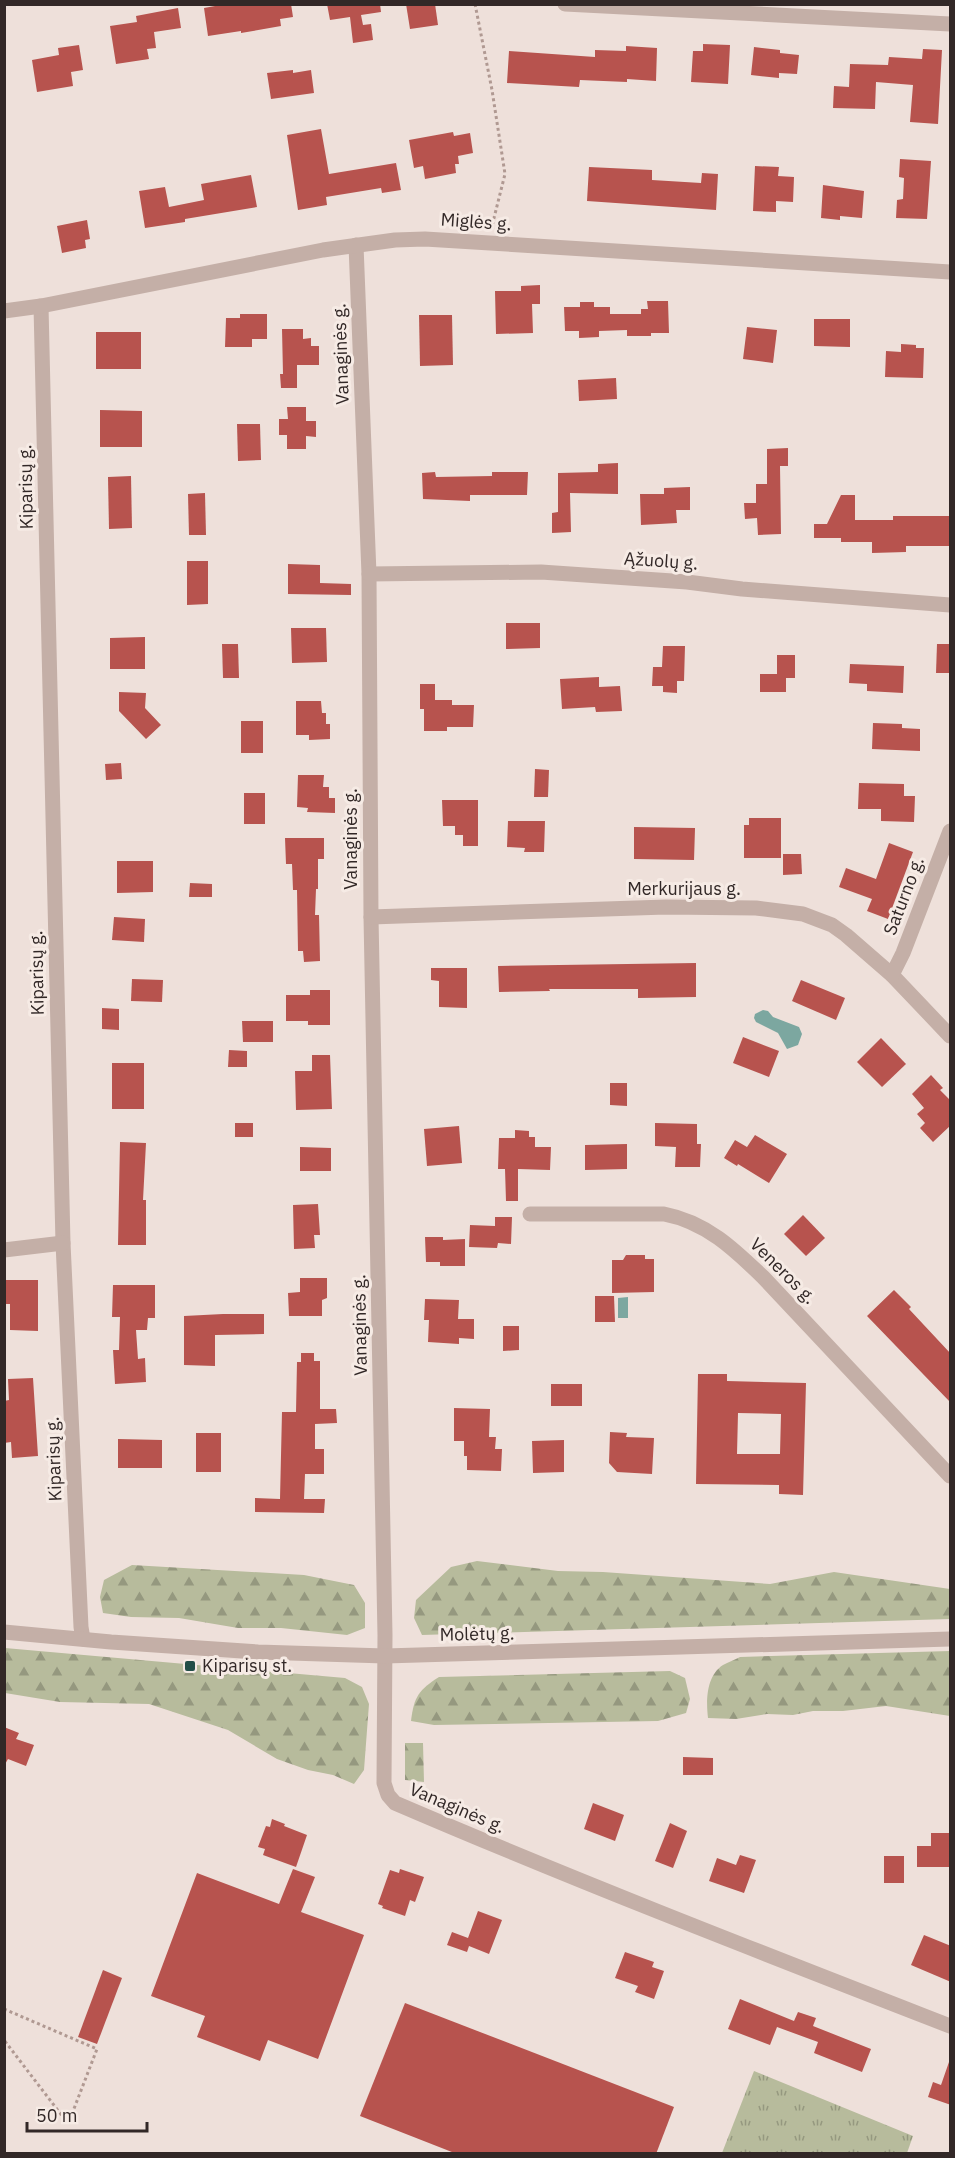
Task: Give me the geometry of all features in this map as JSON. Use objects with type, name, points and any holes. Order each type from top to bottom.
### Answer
[{"type":"street","points":[[565,4],[951,24]]},
{"type":"street","name":"Miglės g.","points":[[4,311],[41,306],[356,245],[425,239],[951,272]]},
{"type":"street","name":"Vanaginės g.","points":[[356,245],[369,574],[371,917],[385,1656],[384,1783],[388,1795],[395,1803],[673,1918],[951,2026]]},
{"type":"street","name":"Kiparisų g.","points":[[41,306],[63,1243],[83,1639]]},
{"type":"street","name":"Ąžuolų g.","points":[[369,574],[541,572],[951,605]]},
{"type":"street","name":"Saturno g.","points":[[892,975],[903,953],[951,831]]},
{"type":"street","name":"Merkurijaus g.","points":[[371,917],[666,907],[756,908],[803,914],[832,925],[892,975],[951,1036]]},
{"type":"street","name":"Veneros g.","points":[[530,1214],[664,1214],[679,1217],[709,1230],[763,1277],[951,1476]]},
{"type":"street","points":[[4,1250],[63,1243]]},
{"type":"street","name":"Molėtų g.","points":[[4,1632],[258,1652],[385,1656],[951,1639]]},
{"type":"path","points":[[476,4],[505,174],[487,243]]},
{"type":"path","points":[[4,2009],[97,2049],[70,2120],[63,2117],[4,2040]]},
{"type":"green space","points":[[477,1561],[558,1571],[770,1584],[834,1572],[950,1589],[950,1619],[422,1635],[414,1618],[416,1600],[451,1567]]},
{"type":"green space","points":[[132,1565],[304,1575],[354,1585],[365,1603],[365,1628],[347,1635],[281,1628],[238,1628],[179,1618],[131,1617],[103,1613],[100,1597],[104,1580]]},
{"type":"green space","points":[[5,1648],[345,1678],[362,1687],[369,1704],[364,1770],[354,1784],[333,1775],[308,1770],[277,1759],[228,1730],[149,1704],[60,1702],[5,1693]]},
{"type":"green space","points":[[950,1651],[950,1716],[886,1706],[843,1711],[813,1711],[793,1715],[767,1714],[736,1719],[708,1718],[707,1697],[713,1676],[723,1665],[740,1657]]},
{"type":"green space","points":[[670,1671],[685,1678],[690,1699],[686,1713],[658,1721],[434,1725],[411,1721],[419,1694],[439,1677]]},
{"type":"green space","points":[[405,1743],[423,1743],[424,1782],[405,1780]]},
{"type":"green space","points":[[754,2071],[913,2136],[907,2153],[722,2153]]},
{"type":"water","points":[[763,1010],[768,1011],[773,1017],[799,1027],[802,1034],[798,1045],[787,1049],[778,1033],[756,1022],[755,1014]]},
{"type":"water","points":[[628,1297],[628,1318],[618,1318],[618,1298]]},
{"type":"building","points":[[226,4],[291,4],[293,17],[280,19],[281,26],[208,36],[204,8]]},
{"type":"building","points":[[327,4],[380,4],[381,12],[361,15],[363,25],[371,24],[373,40],[353,43],[350,17],[330,20]]},
{"type":"building","points":[[406,4],[435,4],[438,25],[410,29]]},
{"type":"building","points":[[178,8],[181,28],[154,32],[156,48],[147,49],[149,59],[116,64],[110,26],[137,22],[136,16]]},
{"type":"building","points":[[703,44],[730,45],[728,84],[691,82],[693,51],[703,51]]},
{"type":"building","points":[[79,45],[83,70],[71,72],[73,86],[37,92],[32,60],[59,55],[58,48]]},
{"type":"building","points":[[626,46],[657,48],[656,81],[580,80],[579,87],[507,83],[509,51],[595,57],[595,50],[626,51]]},
{"type":"building","points":[[754,47],[799,55],[797,74],[779,73],[779,78],[751,75]]},
{"type":"building","points":[[923,49],[942,50],[938,124],[910,122],[913,85],[876,82],[875,109],[833,108],[834,86],[849,87],[850,64],[888,65],[889,57],[922,59]]},
{"type":"building","points":[[293,70],[293,73],[311,70],[314,93],[271,99],[267,73]]},
{"type":"building","points":[[321,129],[329,174],[396,163],[401,190],[382,193],[381,188],[326,197],[327,205],[298,210],[287,135]]},
{"type":"building","points":[[453,132],[454,136],[470,133],[473,153],[458,156],[459,164],[455,164],[456,173],[425,179],[423,166],[414,168],[409,140]]},
{"type":"building","points":[[900,159],[931,161],[927,219],[896,218],[897,200],[903,199],[904,178],[899,177]]},
{"type":"building","points":[[755,166],[779,167],[778,176],[794,177],[793,202],[776,201],[776,212],[753,211]]},
{"type":"building","points":[[589,167],[652,170],[652,180],[701,183],[702,173],[718,174],[716,210],[587,201]]},
{"type":"building","points":[[251,175],[257,207],[145,228],[139,191],[165,187],[169,207],[204,200],[201,184]]},
{"type":"building","points":[[823,185],[864,191],[862,218],[840,216],[840,220],[821,218]]},
{"type":"building","points":[[87,220],[90,239],[85,240],[86,248],[62,253],[57,226]]},
{"type":"building","points":[[540,285],[540,304],[532,304],[533,333],[496,334],[495,291],[521,291],[521,286]]},
{"type":"building","points":[[647,301],[668,301],[669,333],[627,336],[627,330],[599,331],[599,337],[579,338],[579,331],[565,331],[564,307],[580,307],[580,302],[594,302],[594,307],[610,307],[610,314],[641,314],[641,309],[648,309]]},
{"type":"building","points":[[240,314],[267,314],[267,339],[252,339],[252,347],[225,347],[226,318],[240,318]]},
{"type":"building","points":[[419,315],[452,315],[453,365],[420,366]]},
{"type":"building","points":[[814,319],[850,319],[850,347],[814,346]]},
{"type":"building","points":[[747,327],[777,330],[773,363],[743,359]]},
{"type":"building","points":[[282,329],[303,329],[303,339],[311,338],[311,346],[319,346],[319,365],[297,365],[297,388],[281,388]]},
{"type":"building","points":[[96,332],[141,332],[141,369],[96,369]]},
{"type":"building","points":[[901,344],[924,348],[923,378],[885,377],[886,351],[901,352]]},
{"type":"building","points":[[616,378],[617,399],[579,401],[578,380]]},
{"type":"building","points":[[287,407],[306,407],[306,421],[316,421],[316,437],[306,436],[306,449],[287,449],[287,435],[279,435],[279,419],[288,419]]},
{"type":"building","points":[[100,410],[142,411],[142,447],[100,447]]},
{"type":"building","points":[[237,424],[260,424],[261,460],[238,461]]},
{"type":"building","points":[[788,448],[788,466],[780,466],[781,534],[758,535],[757,518],[745,519],[744,503],[756,503],[756,484],[767,484],[767,449]]},
{"type":"building","points":[[618,463],[618,494],[570,493],[571,532],[552,533],[552,513],[558,512],[558,473],[598,472],[598,464]]},
{"type":"building","points":[[435,472],[436,477],[492,476],[492,472],[528,472],[527,495],[470,495],[470,501],[423,499],[422,473]]},
{"type":"building","points":[[131,476],[132,528],[109,529],[108,477]]},
{"type":"building","points":[[690,487],[690,510],[676,510],[677,523],[641,525],[640,494],[664,494],[664,488]]},
{"type":"building","points":[[205,493],[206,535],[189,535],[188,494]]},
{"type":"building","points":[[841,495],[855,495],[855,520],[893,520],[893,516],[951,516],[951,546],[906,546],[906,552],[872,553],[872,542],[841,542],[841,538],[814,538],[814,524],[827,524]]},
{"type":"building","points":[[187,561],[208,561],[208,604],[187,605]]},
{"type":"building","points":[[288,564],[320,565],[320,583],[351,584],[351,595],[288,594]]},
{"type":"building","points":[[506,623],[540,623],[540,648],[506,649]]},
{"type":"building","points":[[291,628],[326,628],[327,662],[292,663]]},
{"type":"building","points":[[145,637],[145,669],[110,669],[110,638]]},
{"type":"building","points":[[222,644],[238,644],[239,678],[223,678]]},
{"type":"building","points":[[937,644],[951,644],[951,673],[936,673]]},
{"type":"building","points":[[663,646],[685,646],[684,681],[677,681],[677,693],[663,692],[663,686],[652,686],[653,667],[662,667]]},
{"type":"building","points":[[777,655],[795,655],[795,678],[786,678],[786,692],[760,692],[760,674],[777,674]]},
{"type":"building","points":[[850,664],[904,666],[903,693],[867,691],[867,684],[849,683]]},
{"type":"building","points":[[599,677],[599,687],[620,686],[622,711],[596,712],[595,707],[562,709],[560,679]]},
{"type":"building","points":[[420,684],[435,684],[435,700],[452,700],[452,705],[474,705],[473,727],[447,727],[447,731],[424,731],[424,709],[420,709]]},
{"type":"building","points":[[119,692],[146,693],[145,708],[161,725],[146,739],[119,711]]},
{"type":"building","points":[[296,701],[321,701],[322,713],[326,713],[326,724],[330,724],[330,739],[309,740],[309,735],[296,735]]},
{"type":"building","points":[[241,721],[263,721],[263,753],[241,753]]},
{"type":"building","points":[[873,723],[902,724],[902,728],[920,729],[920,751],[872,749]]},
{"type":"building","points":[[121,763],[122,779],[106,780],[105,764]]},
{"type":"building","points":[[535,769],[549,770],[548,797],[534,797]]},
{"type":"building","points":[[298,775],[324,775],[323,787],[329,787],[329,798],[335,798],[335,813],[307,812],[308,808],[297,807]]},
{"type":"building","points":[[859,783],[904,784],[904,796],[915,796],[914,822],[881,821],[881,809],[858,809]]},
{"type":"building","points":[[244,793],[265,793],[265,824],[244,824]]},
{"type":"building","points":[[442,800],[478,800],[478,846],[463,846],[463,835],[455,835],[455,826],[443,826]]},
{"type":"building","points":[[749,818],[781,818],[781,858],[744,858],[744,825],[749,825]]},
{"type":"building","points":[[508,821],[545,821],[544,852],[524,852],[525,848],[507,847]]},
{"type":"building","points":[[634,827],[695,828],[694,860],[634,859]]},
{"type":"building","points":[[285,838],[324,838],[324,859],[318,859],[315,915],[319,915],[320,961],[304,962],[303,951],[298,951],[297,890],[293,890],[292,864],[286,864]]},
{"type":"building","points":[[889,843],[913,852],[888,919],[867,911],[872,899],[839,887],[846,868],[876,879]]},
{"type":"building","points":[[783,854],[801,854],[802,874],[783,875]]},
{"type":"building","points":[[117,861],[153,861],[153,892],[117,893]]},
{"type":"building","points":[[190,883],[212,884],[212,897],[189,897]]},
{"type":"building","points":[[114,917],[145,919],[144,942],[112,940]]},
{"type":"building","points":[[696,963],[696,997],[638,998],[638,989],[549,989],[550,991],[499,992],[498,966]]},
{"type":"building","points":[[431,968],[467,968],[467,1008],[439,1007],[439,981],[431,980]]},
{"type":"building","points":[[132,979],[163,980],[162,1002],[131,1001]]},
{"type":"building","points":[[801,980],[845,998],[836,1020],[792,1001]]},
{"type":"building","points":[[310,990],[330,990],[330,1025],[308,1025],[308,1021],[286,1021],[286,995],[310,995]]},
{"type":"building","points":[[102,1008],[119,1009],[119,1030],[102,1029]]},
{"type":"building","points":[[242,1021],[273,1021],[273,1042],[243,1042]]},
{"type":"building","points":[[743,1037],[779,1051],[769,1077],[733,1063]]},
{"type":"building","points":[[881,1038],[906,1064],[882,1087],[857,1062]]},
{"type":"building","points":[[229,1050],[247,1051],[247,1067],[228,1067]]},
{"type":"building","points":[[312,1055],[330,1055],[332,1109],[296,1110],[295,1071],[312,1071]]},
{"type":"building","points":[[112,1063],[144,1063],[144,1109],[112,1109]]},
{"type":"building","points":[[931,1075],[943,1088],[940,1090],[951,1101],[951,1125],[933,1142],[920,1128],[925,1123],[917,1114],[924,1108],[912,1094]]},
{"type":"building","points":[[610,1083],[627,1083],[627,1106],[610,1105]]},
{"type":"building","points":[[235,1123],[253,1123],[253,1137],[235,1137]]},
{"type":"building","points":[[655,1123],[697,1124],[697,1144],[701,1144],[700,1167],[675,1167],[676,1147],[655,1146]]},
{"type":"building","points":[[459,1126],[462,1163],[427,1166],[424,1129]]},
{"type":"building","points":[[515,1130],[529,1131],[529,1137],[535,1137],[535,1147],[551,1147],[550,1170],[518,1169],[518,1201],[506,1201],[505,1169],[498,1169],[499,1138],[515,1138]]},
{"type":"building","points":[[755,1135],[787,1154],[769,1183],[724,1158],[735,1140],[747,1147]]},
{"type":"building","points":[[120,1142],[146,1143],[143,1200],[146,1200],[146,1245],[118,1245]]},
{"type":"building","points":[[627,1144],[627,1169],[585,1170],[585,1145]]},
{"type":"building","points":[[300,1147],[331,1148],[331,1171],[300,1171]]},
{"type":"building","points":[[318,1204],[320,1235],[314,1235],[315,1248],[294,1249],[293,1205]]},
{"type":"building","points":[[803,1215],[825,1238],[806,1256],[784,1234]]},
{"type":"building","points":[[495,1217],[512,1217],[511,1244],[498,1243],[497,1248],[469,1247],[470,1225],[495,1226]]},
{"type":"building","points":[[425,1237],[443,1237],[443,1240],[465,1239],[465,1266],[440,1266],[440,1262],[426,1262]]},
{"type":"building","points":[[626,1255],[645,1255],[645,1259],[654,1259],[654,1292],[612,1293],[612,1260],[623,1260]]},
{"type":"building","points":[[300,1278],[327,1278],[327,1298],[322,1300],[322,1316],[289,1316],[288,1293],[300,1292]]},
{"type":"building","points":[[4,1280],[38,1280],[38,1331],[10,1330],[10,1304],[4,1304]]},
{"type":"building","points":[[113,1285],[155,1285],[155,1318],[148,1318],[147,1330],[136,1330],[138,1359],[145,1358],[146,1382],[115,1384],[113,1350],[119,1350],[120,1317],[112,1317]]},
{"type":"building","points":[[894,1290],[951,1354],[951,1403],[867,1316]]},
{"type":"building","points":[[595,1296],[614,1296],[615,1322],[595,1322]]},
{"type":"building","points":[[425,1299],[459,1300],[458,1319],[474,1319],[474,1339],[459,1338],[459,1344],[428,1342],[429,1320],[424,1320]]},
{"type":"building","points":[[264,1314],[264,1334],[215,1335],[215,1366],[184,1365],[184,1316]]},
{"type":"building","points":[[503,1326],[519,1326],[519,1350],[503,1351]]},
{"type":"building","points":[[301,1353],[314,1353],[314,1361],[320,1361],[320,1409],[336,1409],[337,1423],[315,1424],[315,1449],[324,1449],[324,1474],[305,1474],[304,1499],[325,1499],[324,1513],[255,1512],[255,1498],[280,1499],[282,1412],[296,1412],[297,1362],[301,1362]]},
{"type":"building","points":[[698,1374],[727,1374],[727,1381],[806,1383],[803,1495],[779,1494],[779,1485],[696,1484]],"holes":[[[738,1413],[781,1414],[780,1454],[737,1454]]]},
{"type":"building","points":[[33,1378],[38,1456],[12,1458],[11,1442],[4,1443],[4,1401],[9,1400],[8,1379]]},
{"type":"building","points":[[551,1384],[582,1384],[582,1406],[551,1406]]},
{"type":"building","points":[[454,1408],[490,1409],[489,1437],[496,1437],[495,1449],[502,1449],[501,1471],[467,1470],[464,1441],[454,1441]]},
{"type":"building","points":[[610,1432],[627,1433],[626,1437],[654,1438],[652,1474],[617,1472],[609,1463]]},
{"type":"building","points":[[196,1433],[221,1433],[221,1472],[196,1472]]},
{"type":"building","points":[[118,1439],[162,1440],[162,1468],[118,1468]]},
{"type":"building","points":[[564,1440],[564,1472],[533,1473],[532,1441]]},
{"type":"building","points":[[4,1727],[19,1733],[16,1739],[34,1745],[26,1766],[8,1759],[4,1766]]},
{"type":"building","points":[[683,1757],[713,1758],[713,1775],[683,1775]]},
{"type":"building","points":[[593,1803],[624,1815],[615,1841],[584,1829]]},
{"type":"building","points":[[272,1819],[307,1835],[296,1867],[263,1855],[265,1849],[258,1847],[266,1826],[270,1827]]},
{"type":"building","points":[[670,1823],[687,1831],[673,1868],[655,1861]]},
{"type":"building","points":[[931,1833],[951,1833],[951,1867],[917,1867],[917,1846],[931,1846]]},
{"type":"building","points":[[740,1855],[756,1860],[744,1893],[709,1881],[717,1858],[736,1865]]},
{"type":"building","points":[[884,1856],[904,1856],[904,1883],[884,1883]]},
{"type":"building","points":[[293,1869],[315,1877],[301,1912],[364,1935],[318,2059],[268,2040],[260,2061],[197,2037],[205,2016],[151,1996],[197,1873],[279,1904]]},
{"type":"building","points":[[400,1869],[424,1877],[415,1902],[410,1900],[405,1916],[382,1908],[383,1906],[378,1904],[390,1870],[399,1873]]},
{"type":"building","points":[[478,1911],[502,1920],[489,1954],[469,1946],[467,1952],[447,1945],[452,1932],[468,1938]]},
{"type":"building","points":[[924,1935],[951,1946],[951,1982],[911,1965]]},
{"type":"building","points":[[625,1952],[654,1962],[652,1967],[664,1971],[654,1999],[635,1992],[638,1986],[615,1978]]},
{"type":"building","points":[[103,1970],[122,1978],[97,2044],[78,2037]]},
{"type":"building","points":[[740,1999],[794,2021],[798,2012],[816,2018],[813,2026],[871,2049],[862,2072],[814,2053],[818,2042],[777,2027],[770,2045],[728,2029]]},
{"type":"building","points":[[405,2003],[674,2107],[656,2154],[457,2154],[360,2116]]},
{"type":"building","points":[[949,2062],[951,2062],[951,2105],[928,2097],[933,2082],[941,2085]]},
{"type":"place","name":"Kiparisų st.","points":[[190,1666]]}]
